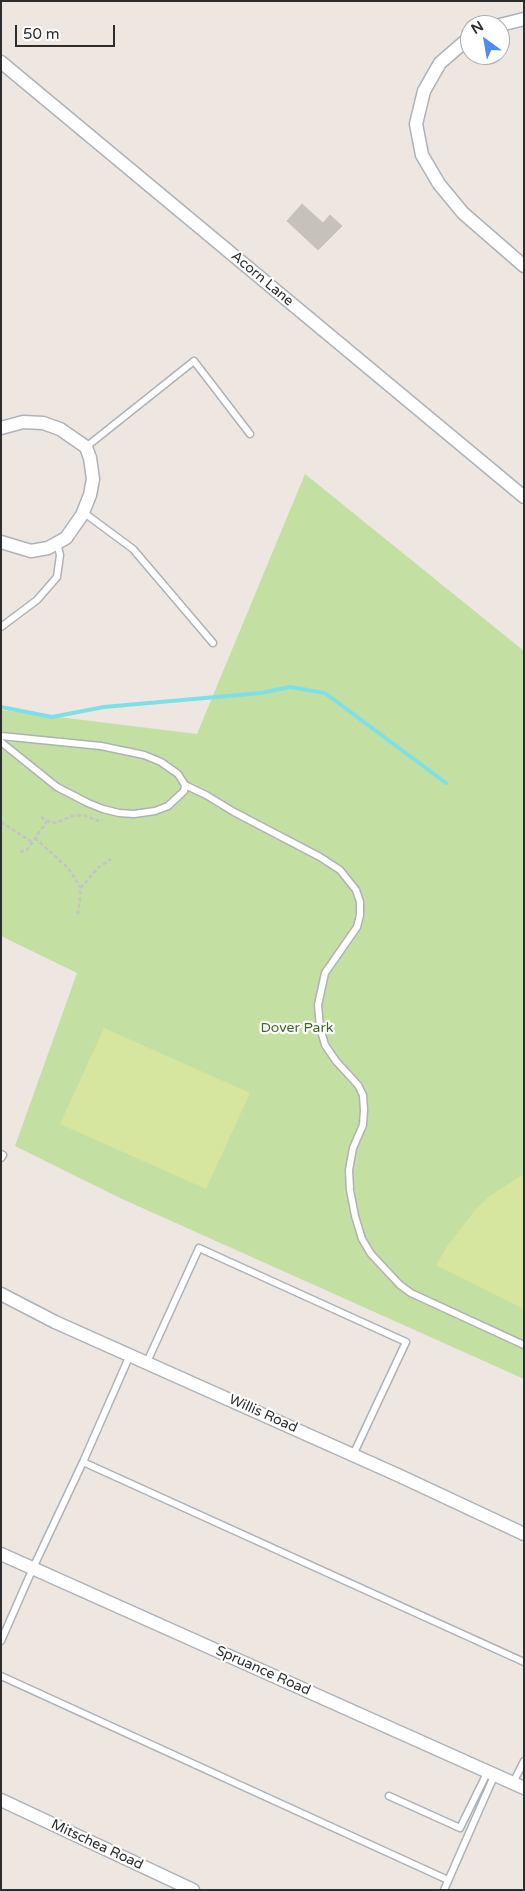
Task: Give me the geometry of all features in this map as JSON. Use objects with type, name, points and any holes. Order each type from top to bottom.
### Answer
[{"type":"street","points":[[510,22],[524,18]]},
{"type":"street","points":[[460,46],[440,63],[424,91],[416,124],[422,155],[439,184],[463,212],[524,266]]},
{"type":"street","name":"Acorn Lane","points":[[1,62],[524,497]]},
{"type":"street","points":[[1,428],[23,422],[43,422],[60,429],[86,447],[93,479],[90,495],[83,512],[66,538],[48,548],[31,551],[1,542]]},
{"type":"street","name":"Willis Road","points":[[1,1294],[55,1322],[130,1354],[524,1534]]},
{"type":"street","name":"Spruance Road","points":[[1,1554],[519,1786]]},
{"type":"street","name":"Mitschea Road","points":[[1,1800],[193,1890]]},
{"type":"lane","points":[[86,447],[194,361],[250,434]]},
{"type":"lane","points":[[83,512],[132,549],[214,643]]},
{"type":"lane","points":[[1,627],[37,600],[57,577],[60,555],[57,542]]},
{"type":"lane","points":[[1,736],[101,746],[152,758],[178,774],[185,785],[320,857],[340,870],[356,890],[360,902],[360,915],[357,927],[325,973],[320,988],[318,1006],[320,1027],[325,1045],[336,1061],[358,1085],[363,1095],[363,1125],[353,1148],[349,1170],[350,1190],[362,1239],[377,1261],[400,1285],[411,1293],[524,1345]]},
{"type":"lane","points":[[1,742],[57,786],[88,803],[119,813],[149,812],[162,809],[181,795],[185,785]]},
{"type":"lane","points":[[1,1154],[3,1155],[1,1158]]},
{"type":"lane","points":[[147,1362],[199,1248],[406,1342],[353,1455]]},
{"type":"lane","points":[[1,1641],[130,1354]]},
{"type":"lane","points":[[83,1462],[524,1662]]},
{"type":"lane","points":[[1,1676],[448,1880]]},
{"type":"lane","points":[[519,1786],[524,1761]]},
{"type":"lane","points":[[389,1796],[460,1828],[491,1773]]},
{"type":"lane","points":[[444,1890],[491,1773]]},
{"type":"path","points":[[41,817],[46,821],[56,823],[72,816],[83,816],[99,821],[106,818]]},
{"type":"path","points":[[20,852],[26,850],[46,821]]},
{"type":"path","points":[[1,822],[32,842]]},
{"type":"path","points":[[35,838],[68,868],[80,888],[78,914]]},
{"type":"path","points":[[80,888],[98,868],[111,859]]},
{"type":"green space","name":"Dover Park","points":[[305,474],[524,651],[524,1379],[120,1198],[15,1146],[77,973],[1,936],[1,710],[197,734]]},
{"type":"green space","points":[[104,1028],[250,1093],[206,1189],[60,1124]]},
{"type":"green space","points":[[524,1174],[524,1309],[436,1265],[448,1245],[475,1210],[491,1195]]},
{"type":"building","points":[[302,204],[323,223],[330,215],[342,226],[318,250],[287,221]]},
{"type":"waterway","points":[[1,707],[52,717],[104,707],[261,693],[290,687],[325,693],[446,783]]}]
